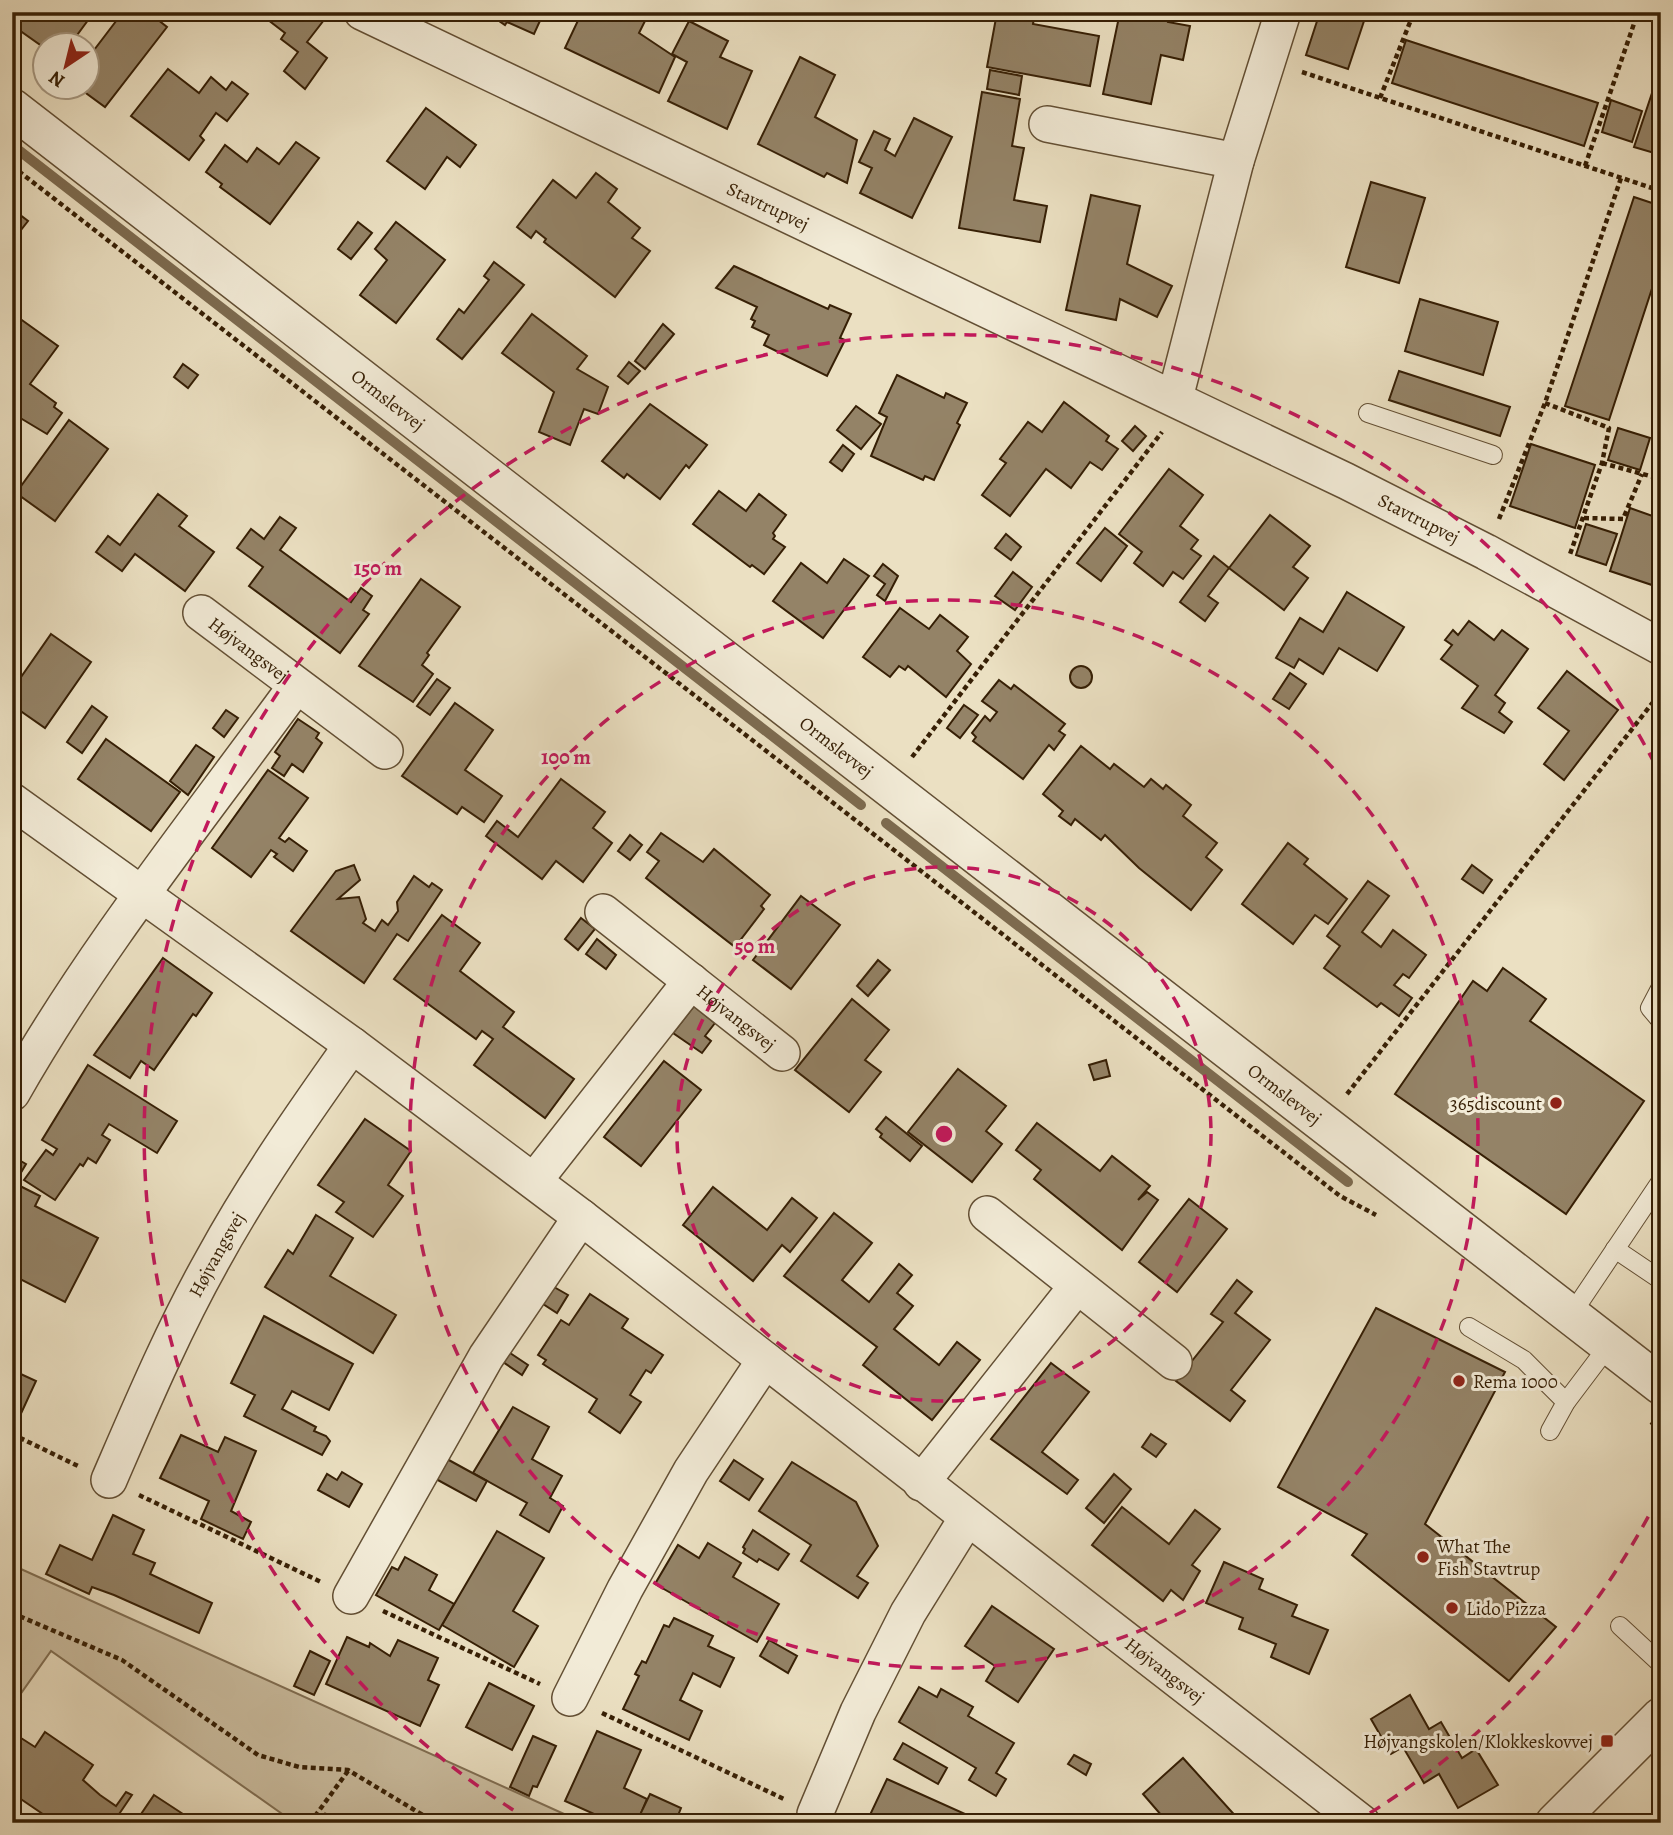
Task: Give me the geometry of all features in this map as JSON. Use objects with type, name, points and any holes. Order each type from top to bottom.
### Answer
[{"type":"street","name":"Stavtrupvej","points":[[362,12],[1175,398],[1486,552],[1661,647]]},
{"type":"street","points":[[1175,398],[1236,161],[1283,12]]},
{"type":"street","name":"Ormslevvej","points":[[12,108],[1571,1315],[1609,1345],[1651,1399]]},
{"type":"street","points":[[1047,124],[1236,161]]},
{"type":"street","name":"Højvangsvej","points":[[201,613],[385,751]]},
{"type":"street","name":"Højvangsvej","points":[[12,1093],[40,1044],[142,896],[296,686]]},
{"type":"street","name":"Højvangsvej","points":[[12,802],[352,1045],[582,1217],[1362,1823]]},
{"type":"street","name":"Højvangsvej","points":[[603,912],[782,1053]]},
{"type":"street","name":"Højvangsvej","points":[[534,1181],[691,981]]},
{"type":"street","name":"Højvangsvej","points":[[109,1480],[155,1374],[213,1259],[278,1149],[352,1045]]},
{"type":"street","points":[[987,1214],[1174,1362]]},
{"type":"street","points":[[351,1596],[486,1357],[582,1217]]},
{"type":"street","points":[[921,1483],[1077,1286]]},
{"type":"street","points":[[570,1698],[625,1588],[691,1471],[765,1360]]},
{"type":"street","points":[[815,1814],[858,1712],[908,1613],[967,1518]]},
{"type":"street","points":[[1555,1823],[1661,1717]]},
{"type":"lane","points":[[1368,413],[1493,455]]},
{"type":"lane","points":[[1661,987],[1650,1008],[1661,1021]]},
{"type":"lane","points":[[1571,1315],[1661,1181]]},
{"type":"lane","points":[[1615,1249],[1661,1280]]},
{"type":"lane","points":[[1469,1327],[1524,1360],[1566,1402]]},
{"type":"lane","points":[[1550,1431],[1566,1402],[1609,1345]]},
{"type":"lane","points":[[1620,1626],[1661,1664]]},
{"type":"path","points":[[1380,98],[1414,12]]},
{"type":"path","points":[[1585,166],[1638,12]]},
{"type":"path","points":[[1268,61],[1661,191]]},
{"type":"path","points":[[12,166],[1340,1196],[1384,1218]]},
{"type":"path","points":[[1486,552],[1545,403],[1621,178]]},
{"type":"path","points":[[890,786],[1161,434],[1175,398]]},
{"type":"path","points":[[1545,403],[1609,428],[1602,463],[1556,590]]},
{"type":"path","points":[[1602,463],[1661,479]]},
{"type":"path","points":[[1584,518],[1623,519],[1642,474]]},
{"type":"path","points":[[1324,1124],[1661,692]]},
{"type":"path","points":[[1651,1399],[1661,1430]]},
{"type":"path","points":[[12,1434],[815,1814]]},
{"type":"path","points":[[12,1613],[122,1660],[258,1755],[299,1767],[348,1770],[436,1823]]},
{"type":"path","points":[[310,1823],[348,1770]]},
{"type":"shaded area","points":[[12,1565],[584,1823],[339,1823],[325,1813],[317,1823],[295,1823],[51,1651],[12,1706]]},
{"type":"building","points":[[21,12],[94,12],[79,32],[32,32],[32,39],[12,25]]},
{"type":"building","points":[[123,12],[148,12],[167,27],[105,107],[98,102],[102,102],[102,40]]},
{"type":"building","points":[[266,12],[305,12],[324,20],[307,42],[327,58],[305,89],[284,71],[298,52],[281,39],[285,33],[263,16]]},
{"type":"building","points":[[486,12],[544,12],[534,34],[507,22],[505,25]]},
{"type":"building","points":[[582,12],[633,12],[646,19],[639,33],[675,57],[659,93],[565,48]]},
{"type":"building","points":[[1001,12],[1035,12],[1033,24],[1099,36],[1090,86],[987,67],[996,18],[1000,19]]},
{"type":"building","points":[[1120,12],[1170,12],[1168,22],[1190,26],[1183,60],[1161,55],[1151,104],[1103,94]]},
{"type":"building","points":[[1320,12],[1367,12],[1348,69],[1306,55]]},
{"type":"building","points":[[689,21],[728,41],[720,57],[752,71],[727,129],[668,101],[687,62],[672,54]]},
{"type":"building","points":[[1406,40],[1598,103],[1584,146],[1392,83]]},
{"type":"building","points":[[800,57],[835,75],[815,117],[857,140],[847,183],[827,173],[824,177],[758,144]]},
{"type":"building","points":[[1661,66],[1661,155],[1634,147]]},
{"type":"building","points":[[168,69],[199,93],[211,77],[226,90],[232,82],[248,94],[227,121],[216,113],[200,136],[204,140],[189,160],[131,116]]},
{"type":"building","points":[[990,70],[1022,76],[1019,95],[987,89]]},
{"type":"building","points":[[982,92],[1020,99],[1012,146],[1024,148],[1014,200],[1047,206],[1040,242],[959,228]]},
{"type":"building","points":[[1611,100],[1642,111],[1632,142],[1602,132]]},
{"type":"building","points":[[426,108],[476,145],[460,167],[447,157],[425,189],[387,161]]},
{"type":"building","points":[[914,118],[952,137],[912,218],[860,193],[872,168],[859,162],[874,131],[890,139],[885,150],[895,156]]},
{"type":"building","points":[[296,142],[319,158],[270,224],[220,187],[222,184],[206,172],[225,145],[247,162],[257,148],[279,164]]},
{"type":"building","points":[[596,173],[617,189],[608,202],[640,228],[632,238],[650,251],[615,297],[544,242],[546,239],[536,231],[531,238],[517,227],[553,180],[576,198]]},
{"type":"building","points":[[1371,182],[1425,198],[1399,283],[1346,267]]},
{"type":"building","points":[[1091,195],[1140,206],[1127,264],[1172,286],[1157,317],[1120,299],[1116,320],[1066,310]]},
{"type":"building","points":[[1634,197],[1661,206],[1661,261],[1609,420],[1565,406]]},
{"type":"building","points":[[15,211],[28,221],[17,235],[12,231]]},
{"type":"building","points":[[358,222],[372,233],[351,259],[338,249]]},
{"type":"building","points":[[396,222],[445,260],[396,323],[360,295],[387,260],[375,249]]},
{"type":"building","points":[[494,262],[524,285],[462,359],[437,339],[459,309],[464,313],[489,280],[484,276]]},
{"type":"building","points":[[734,266],[828,309],[830,305],[851,314],[840,338],[845,340],[827,376],[764,345],[769,335],[752,327],[755,321],[751,319],[757,307],[716,288]]},
{"type":"building","points":[[1420,299],[1498,322],[1483,375],[1405,351]]},
{"type":"building","points":[[532,314],[587,356],[577,369],[608,387],[598,414],[584,409],[570,445],[539,432],[554,392],[502,353]]},
{"type":"building","points":[[19,318],[58,346],[30,384],[56,403],[54,407],[62,413],[47,434],[12,413],[12,327]]},
{"type":"building","points":[[663,324],[674,334],[645,369],[635,361]]},
{"type":"building","points":[[629,362],[640,371],[628,384],[618,376]]},
{"type":"building","points":[[183,364],[198,375],[188,388],[174,377]]},
{"type":"building","points":[[1399,371],[1510,407],[1500,436],[1389,400]]},
{"type":"building","points":[[897,375],[944,398],[946,393],[967,403],[957,423],[960,425],[934,480],[925,476],[923,480],[871,456],[887,417],[879,413]]},
{"type":"building","points":[[1064,402],[1109,436],[1106,441],[1118,449],[1102,470],[1090,462],[1071,488],[1046,469],[1010,516],[982,495],[1006,463],[1000,459],[1028,422],[1042,432]]},
{"type":"building","points":[[650,404],[707,445],[689,468],[686,465],[660,499],[627,474],[624,478],[602,461]]},
{"type":"building","points":[[856,406],[881,424],[861,449],[837,430]]},
{"type":"building","points":[[69,420],[108,449],[55,521],[16,493]]},
{"type":"building","points":[[1135,426],[1146,436],[1133,451],[1122,441]]},
{"type":"building","points":[[1618,428],[1650,438],[1640,470],[1608,460]]},
{"type":"building","points":[[1531,444],[1595,465],[1575,528],[1510,506]]},
{"type":"building","points":[[843,445],[854,454],[842,471],[830,462]]},
{"type":"building","points":[[1169,469],[1203,495],[1180,526],[1198,540],[1191,549],[1201,556],[1183,579],[1173,572],[1163,586],[1134,563],[1142,552],[1119,534]]},
{"type":"building","points":[[719,491],[746,511],[759,494],[786,515],[773,533],[773,539],[785,547],[764,574],[752,565],[750,567],[693,524]]},
{"type":"building","points":[[158,494],[187,516],[179,526],[214,552],[185,591],[135,554],[122,571],[96,552],[108,536],[120,545]]},
{"type":"building","points":[[1630,508],[1661,519],[1661,588],[1610,571]]},
{"type":"building","points":[[1270,515],[1310,546],[1293,567],[1308,578],[1284,610],[1229,568]]},
{"type":"building","points":[[280,517],[296,528],[280,550],[351,602],[361,588],[372,596],[363,610],[369,614],[340,653],[249,586],[263,567],[237,548],[251,529],[264,539]]},
{"type":"building","points":[[1586,524],[1617,534],[1606,565],[1576,555]]},
{"type":"building","points":[[1105,528],[1127,546],[1101,581],[1077,563]]},
{"type":"building","points":[[1006,534],[1021,547],[1011,560],[995,548]]},
{"type":"building","points":[[1214,556],[1229,568],[1208,596],[1218,603],[1205,621],[1180,602]]},
{"type":"building","points":[[844,559],[869,576],[823,638],[773,601],[801,563],[827,583]]},
{"type":"building","points":[[883,564],[898,576],[885,601],[877,595],[885,584],[874,576]]},
{"type":"building","points":[[1013,572],[1032,587],[1015,610],[995,596]]},
{"type":"building","points":[[421,579],[460,607],[427,653],[429,655],[422,665],[433,674],[413,702],[359,666]]},
{"type":"building","points":[[1347,592],[1404,627],[1377,671],[1339,648],[1323,674],[1299,659],[1294,668],[1276,658],[1300,618],[1323,632]]},
{"type":"building","points":[[900,608],[929,629],[940,615],[968,637],[957,651],[971,664],[946,697],[908,666],[905,670],[899,666],[890,677],[863,657]]},
{"type":"building","points":[[1469,621],[1494,640],[1502,630],[1528,649],[1495,695],[1505,703],[1499,712],[1512,722],[1504,733],[1462,708],[1478,686],[1441,659],[1452,645],[1445,640],[1453,630],[1458,635]]},
{"type":"building","points":[[51,634],[91,662],[45,728],[12,705],[12,690]]},
{"type":"building","points":[[1081,666],[1091,673],[1092,677],[1085,687],[1081,688],[1071,681],[1070,677],[1077,667]]},
{"type":"building","points":[[1567,671],[1618,710],[1564,780],[1544,764],[1569,731],[1538,708]]},
{"type":"building","points":[[1290,673],[1306,684],[1289,709],[1273,699]]},
{"type":"building","points":[[437,679],[450,688],[430,715],[417,706]]},
{"type":"building","points":[[999,680],[1011,689],[1014,685],[1065,724],[1059,731],[1065,735],[1054,750],[1049,745],[1023,779],[973,741],[976,737],[972,733],[985,716],[990,721],[997,712],[982,701]]},
{"type":"building","points":[[455,703],[493,730],[465,770],[502,796],[484,822],[462,807],[457,814],[402,776]]},
{"type":"building","points":[[964,705],[978,715],[960,738],[947,728]]},
{"type":"building","points":[[92,706],[107,717],[82,753],[67,742]]},
{"type":"building","points":[[226,710],[238,718],[224,737],[213,728]]},
{"type":"building","points":[[298,719],[319,733],[316,738],[322,743],[303,772],[292,764],[284,776],[272,768],[280,756],[275,752]]},
{"type":"building","points":[[106,739],[180,792],[151,831],[78,779]]},
{"type":"building","points":[[196,745],[214,757],[188,795],[170,781]]},
{"type":"building","points":[[1081,746],[1110,769],[1114,764],[1144,787],[1151,779],[1163,789],[1166,785],[1191,805],[1183,816],[1217,843],[1206,857],[1222,870],[1191,910],[1139,868],[1105,835],[1101,840],[1075,819],[1071,825],[1059,816],[1063,811],[1043,794]]},
{"type":"building","points":[[268,770],[308,798],[279,838],[285,842],[289,838],[307,851],[293,871],[274,857],[277,854],[271,850],[251,877],[212,848]]},
{"type":"building","points":[[561,779],[605,812],[593,828],[612,843],[583,882],[556,861],[542,879],[486,836],[497,821],[518,837]]},
{"type":"building","points":[[661,833],[703,862],[714,849],[770,895],[761,906],[764,909],[735,947],[646,878],[659,861],[647,852]]},
{"type":"building","points":[[630,835],[642,845],[630,860],[618,851]]},
{"type":"building","points":[[1288,843],[1308,859],[1304,864],[1347,899],[1328,924],[1315,915],[1293,944],[1242,904]]},
{"type":"building","points":[[354,865],[360,880],[338,899],[359,897],[366,919],[363,923],[375,931],[382,920],[388,925],[398,911],[397,902],[414,876],[429,887],[432,883],[442,890],[408,941],[397,934],[364,983],[291,931],[336,871]]},
{"type":"building","points":[[1472,865],[1492,880],[1483,893],[1462,879]]},
{"type":"building","points":[[1368,881],[1389,896],[1362,932],[1381,947],[1393,930],[1426,955],[1409,978],[1403,974],[1394,985],[1412,998],[1399,1016],[1381,1003],[1377,1007],[1324,968],[1340,946],[1327,936]]},
{"type":"building","points":[[801,896],[840,925],[791,989],[753,960]]},
{"type":"building","points":[[442,915],[480,943],[460,971],[514,1012],[503,1027],[574,1079],[545,1118],[474,1065],[493,1039],[482,1031],[476,1039],[394,979]]},
{"type":"building","points":[[581,918],[595,929],[578,950],[565,939]]},
{"type":"building","points":[[597,939],[616,955],[606,969],[586,954]]},
{"type":"building","points":[[163,958],[212,993],[196,1016],[193,1014],[154,1070],[141,1061],[130,1078],[94,1055]]},
{"type":"building","points":[[878,960],[890,970],[868,996],[857,986]]},
{"type":"building","points":[[1503,968],[1546,999],[1530,1021],[1644,1101],[1566,1214],[1395,1094],[1473,981],[1487,991]]},
{"type":"building","points":[[852,999],[889,1030],[865,1060],[881,1072],[849,1112],[795,1070]]},
{"type":"building","points":[[694,1006],[715,1023],[705,1036],[711,1041],[702,1053],[673,1033]]},
{"type":"building","points":[[1106,1060],[1110,1076],[1094,1080],[1089,1065]]},
{"type":"building","points":[[664,1061],[701,1090],[641,1166],[604,1137]]},
{"type":"building","points":[[88,1065],[177,1121],[157,1153],[109,1124],[102,1135],[110,1140],[96,1163],[88,1158],[83,1166],[80,1164],[55,1200],[24,1180],[46,1150],[53,1155],[57,1149],[42,1140]]},
{"type":"building","points":[[958,1069],[1006,1106],[986,1131],[1002,1144],[972,1182],[908,1132]]},
{"type":"building","points":[[886,1117],[922,1146],[910,1161],[880,1137],[882,1134],[876,1129]]},
{"type":"building","points":[[365,1119],[411,1151],[388,1185],[403,1196],[373,1237],[336,1212],[344,1202],[318,1185]]},
{"type":"building","points":[[1037,1123],[1100,1171],[1112,1156],[1150,1186],[1138,1200],[1147,1192],[1158,1200],[1122,1250],[1034,1179],[1041,1170],[1016,1150]]},
{"type":"building","points":[[12,1156],[26,1164],[16,1181],[12,1179]]},
{"type":"building","points":[[20,1186],[40,1196],[35,1206],[98,1238],[65,1302],[12,1275],[12,1237],[19,1224],[12,1221],[12,1200]]},
{"type":"building","points":[[713,1187],[767,1230],[792,1198],[817,1218],[790,1252],[782,1245],[753,1281],[683,1225]]},
{"type":"building","points":[[1189,1199],[1227,1229],[1177,1292],[1139,1262]]},
{"type":"building","points":[[834,1213],[872,1243],[842,1280],[869,1302],[899,1264],[912,1275],[897,1293],[913,1306],[894,1329],[939,1365],[957,1342],[980,1360],[932,1420],[863,1365],[877,1347],[784,1276]]},
{"type":"building","points":[[316,1215],[353,1238],[330,1276],[396,1315],[373,1353],[265,1287],[288,1250],[293,1254]]},
{"type":"building","points":[[1237,1280],[1252,1292],[1235,1313],[1270,1340],[1231,1390],[1245,1401],[1230,1421],[1176,1381],[1223,1322],[1211,1314]]},
{"type":"building","points":[[554,1287],[568,1295],[557,1313],[543,1304]]},
{"type":"building","points":[[590,1294],[628,1319],[622,1328],[663,1355],[651,1373],[646,1370],[630,1395],[641,1402],[620,1433],[589,1412],[597,1399],[543,1364],[546,1360],[538,1355],[561,1320],[569,1325]]},
{"type":"building","points":[[1376,1308],[1505,1372],[1425,1524],[1556,1627],[1509,1681],[1352,1555],[1367,1534],[1278,1487]]},
{"type":"building","points":[[264,1316],[353,1364],[329,1410],[292,1391],[282,1409],[316,1427],[314,1431],[326,1436],[330,1441],[322,1455],[244,1416],[255,1395],[231,1383]]},
{"type":"building","points":[[507,1351],[528,1365],[522,1375],[500,1360]]},
{"type":"building","points":[[1051,1363],[1089,1392],[1042,1452],[1078,1480],[1067,1494],[991,1439]]},
{"type":"building","points":[[12,1370],[36,1381],[18,1420],[12,1418]]},
{"type":"building","points":[[513,1407],[549,1427],[532,1459],[562,1476],[550,1498],[563,1506],[549,1532],[520,1515],[527,1503],[473,1473]]},
{"type":"building","points":[[1151,1434],[1166,1444],[1156,1457],[1142,1447]]},
{"type":"building","points":[[181,1435],[218,1452],[225,1437],[256,1451],[231,1511],[251,1522],[243,1539],[201,1519],[209,1501],[160,1478]]},
{"type":"building","points":[[447,1459],[487,1481],[476,1501],[436,1479]]},
{"type":"building","points":[[734,1460],[763,1479],[749,1500],[720,1481]]},
{"type":"building","points":[[792,1462],[856,1502],[878,1546],[857,1576],[868,1583],[858,1598],[801,1561],[811,1545],[759,1511]]},
{"type":"building","points":[[342,1472],[362,1484],[349,1507],[318,1490],[327,1474],[337,1480]]},
{"type":"building","points":[[1114,1474],[1131,1489],[1104,1523],[1086,1508]]},
{"type":"building","points":[[1122,1507],[1169,1544],[1195,1510],[1220,1529],[1192,1565],[1200,1571],[1183,1600],[1171,1590],[1163,1601],[1092,1545]]},
{"type":"building","points":[[113,1515],[144,1530],[133,1554],[155,1563],[150,1574],[212,1603],[199,1633],[114,1595],[92,1587],[89,1594],[46,1574],[60,1545],[92,1560]]},
{"type":"building","points":[[753,1530],[789,1554],[778,1570],[743,1553],[743,1547]]},
{"type":"building","points":[[497,1531],[544,1558],[513,1611],[538,1626],[514,1667],[442,1625]]},
{"type":"building","points":[[708,1543],[741,1563],[733,1577],[779,1604],[757,1642],[655,1584],[678,1545],[699,1558]]},
{"type":"building","points":[[405,1557],[437,1575],[429,1590],[454,1604],[439,1630],[376,1595],[392,1567],[398,1570]]},
{"type":"building","points":[[1224,1562],[1263,1579],[1259,1589],[1297,1605],[1292,1616],[1328,1630],[1309,1674],[1271,1657],[1276,1644],[1239,1629],[1243,1618],[1206,1603]]},
{"type":"building","points":[[992,1606],[1054,1649],[1018,1702],[986,1681],[995,1666],[965,1646]]},
{"type":"building","points":[[674,1618],[713,1636],[708,1646],[734,1658],[720,1687],[693,1673],[680,1700],[702,1711],[689,1740],[623,1709],[639,1676],[635,1674],[642,1661],[646,1663],[664,1625],[669,1627]]},
{"type":"building","points":[[347,1637],[369,1647],[370,1643],[390,1656],[398,1640],[438,1658],[428,1680],[439,1685],[420,1726],[326,1684]]},
{"type":"building","points":[[769,1640],[797,1656],[788,1673],[760,1656]]},
{"type":"building","points":[[310,1651],[330,1661],[314,1695],[294,1686]]},
{"type":"building","points":[[489,1683],[534,1706],[512,1750],[466,1727]]},
{"type":"building","points":[[919,1687],[937,1697],[941,1689],[973,1707],[968,1716],[1014,1743],[996,1773],[1006,1779],[996,1796],[969,1780],[976,1768],[899,1722]]},
{"type":"building","points":[[1410,1695],[1429,1729],[1441,1722],[1462,1758],[1476,1749],[1498,1785],[1458,1808],[1439,1774],[1424,1783],[1403,1747],[1391,1754],[1371,1719]]},
{"type":"building","points":[[597,1731],[641,1750],[624,1788],[647,1799],[637,1823],[614,1823],[565,1801]]},
{"type":"building","points":[[45,1732],[93,1765],[83,1780],[100,1795],[116,1806],[126,1792],[132,1795],[113,1823],[56,1823],[12,1793],[12,1750],[21,1738],[35,1747]]},
{"type":"building","points":[[533,1736],[556,1746],[537,1787],[533,1786],[529,1796],[510,1787]]},
{"type":"building","points":[[903,1743],[947,1768],[938,1784],[894,1759]]},
{"type":"building","points":[[1074,1755],[1091,1764],[1086,1775],[1068,1764]]},
{"type":"building","points":[[1183,1758],[1240,1821],[1238,1823],[1168,1823],[1143,1794]]},
{"type":"building","points":[[887,1779],[974,1818],[972,1823],[880,1823],[869,1817]]},
{"type":"building","points":[[650,1794],[681,1808],[675,1823],[637,1821]]},
{"type":"building","points":[[154,1795],[183,1814],[178,1823],[135,1823]]},
{"type":"building","points":[[1259,1815],[1266,1823],[1250,1823]]},
{"type":"waterway","points":[[12,145],[861,805]]},
{"type":"waterway","points":[[886,823],[1348,1182]]},
{"type":"place","name":"365discount","points":[[1556,1103]]},
{"type":"place","name":"Rema 1000","points":[[1459,1381]]},
{"type":"place","name":"What The Fish Stavtrup","points":[[1423,1557]]},
{"type":"place","name":"Lido Pizza","points":[[1452,1608]]},
{"type":"place","name":"Højvangskolen/Klokkeskovvej","points":[[1607,1741]]}]
